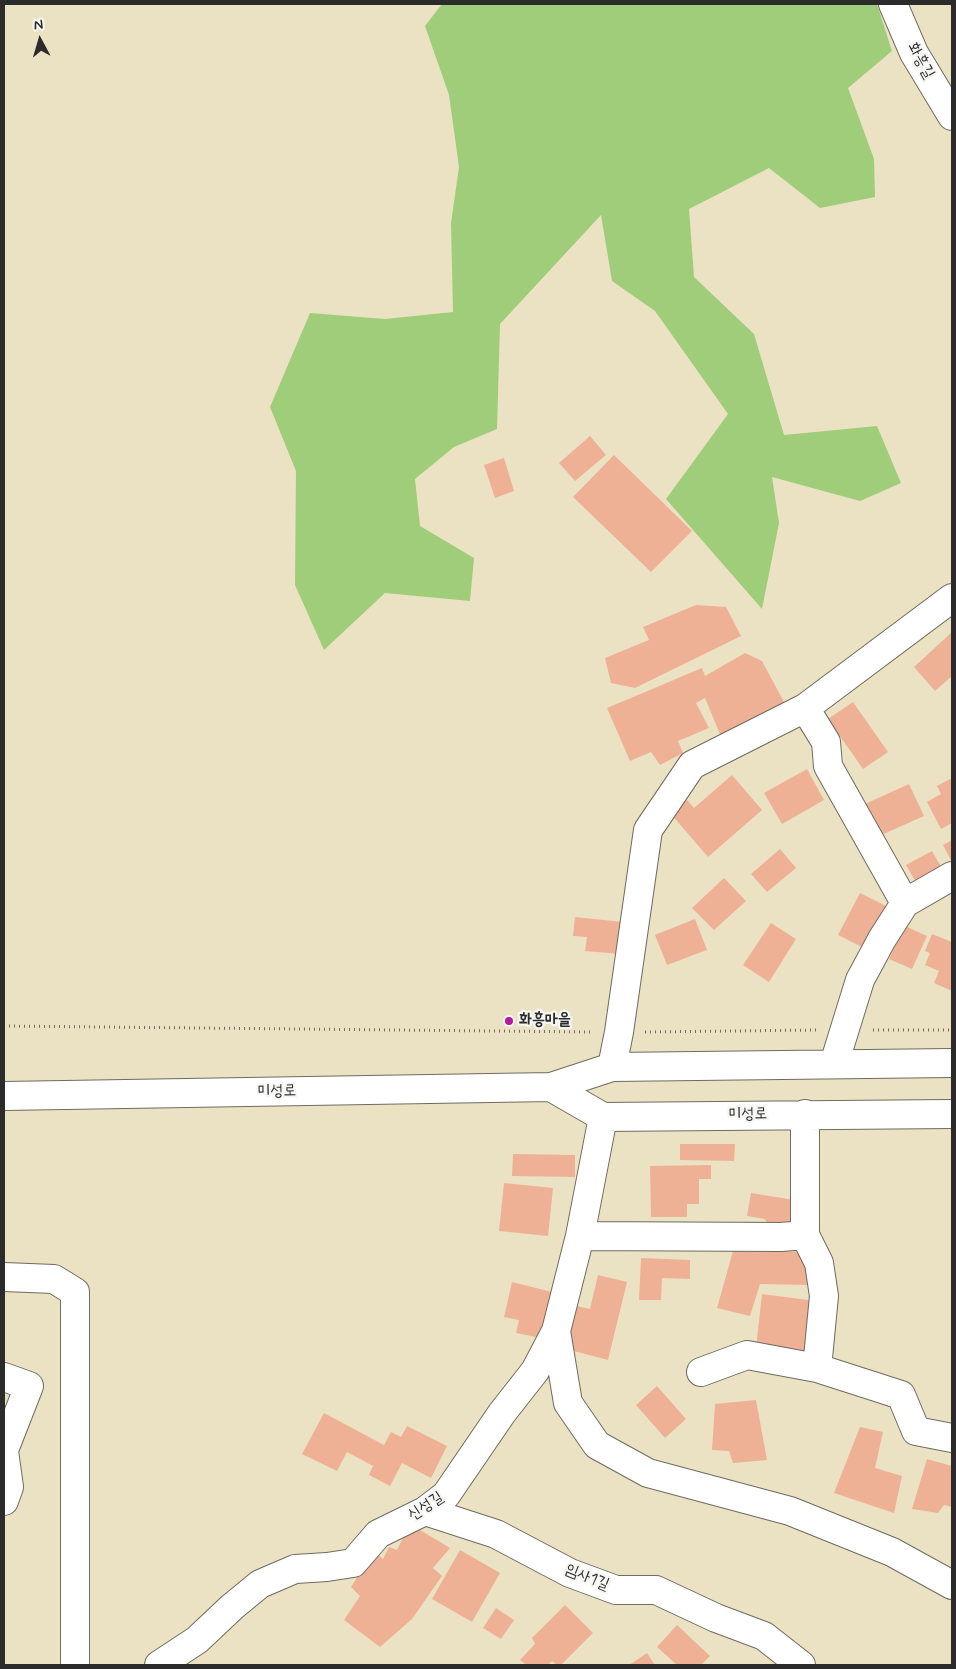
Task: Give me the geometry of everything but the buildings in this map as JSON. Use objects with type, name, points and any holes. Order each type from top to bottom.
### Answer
[{"type":"street","name":"화흥길","points":[[893,4],[914,53],[952,116]]},
{"type":"street","points":[[612,1067],[619,1032],[648,830],[692,765],[805,708],[952,600]]},
{"type":"street","points":[[805,708],[826,742],[828,766],[905,903]]},
{"type":"street","points":[[834,1064],[860,980],[882,938],[905,903],[952,876]]},
{"type":"street","name":"미성로","points":[[4,1096],[551,1087],[612,1067],[952,1063]]},
{"type":"street","points":[[551,1087],[604,1117]]},
{"type":"street","points":[[805,1114],[805,1235],[818,1263],[824,1296],[817,1368]]},
{"type":"street","name":"미성로","points":[[604,1117],[952,1114]]},
{"type":"street","name":"신성길","points":[[159,1665],[197,1640],[260,1584],[295,1569],[353,1564],[378,1534],[425,1511],[446,1495],[502,1413],[535,1371],[556,1331],[580,1236],[604,1117]]},
{"type":"street","points":[[580,1236],[781,1237],[805,1235]]},
{"type":"street","points":[[4,1278],[54,1279],[75,1292],[75,1665]]},
{"type":"street","points":[[556,1331],[568,1402],[597,1445],[648,1473],[790,1511],[892,1552],[952,1585]]},
{"type":"street","points":[[701,1372],[747,1355],[817,1368],[901,1395],[916,1431],[952,1438]]},
{"type":"street","points":[[4,1377],[29,1386],[4,1451],[9,1487],[4,1501]]},
{"type":"street","name":"임사1길","points":[[425,1511],[496,1534],[570,1573],[616,1590],[656,1590],[716,1618],[764,1636],[801,1665]]},
{"type":"path","points":[[4,1026],[619,1032],[952,1030]]},
{"type":"green space","points":[[442,4],[877,4],[892,51],[848,88],[874,159],[875,197],[820,208],[769,168],[689,209],[694,277],[754,334],[784,435],[877,426],[901,483],[860,501],[772,477],[779,523],[762,609],[666,499],[728,414],[655,311],[612,281],[601,215],[500,324],[497,429],[454,447],[415,479],[420,526],[474,558],[470,601],[385,593],[324,650],[295,585],[296,471],[270,407],[310,313],[385,319],[453,312],[451,223],[459,167],[449,95],[425,26]]},
{"type":"place","name":"화흥마을","points":[[509,1021]]}]
